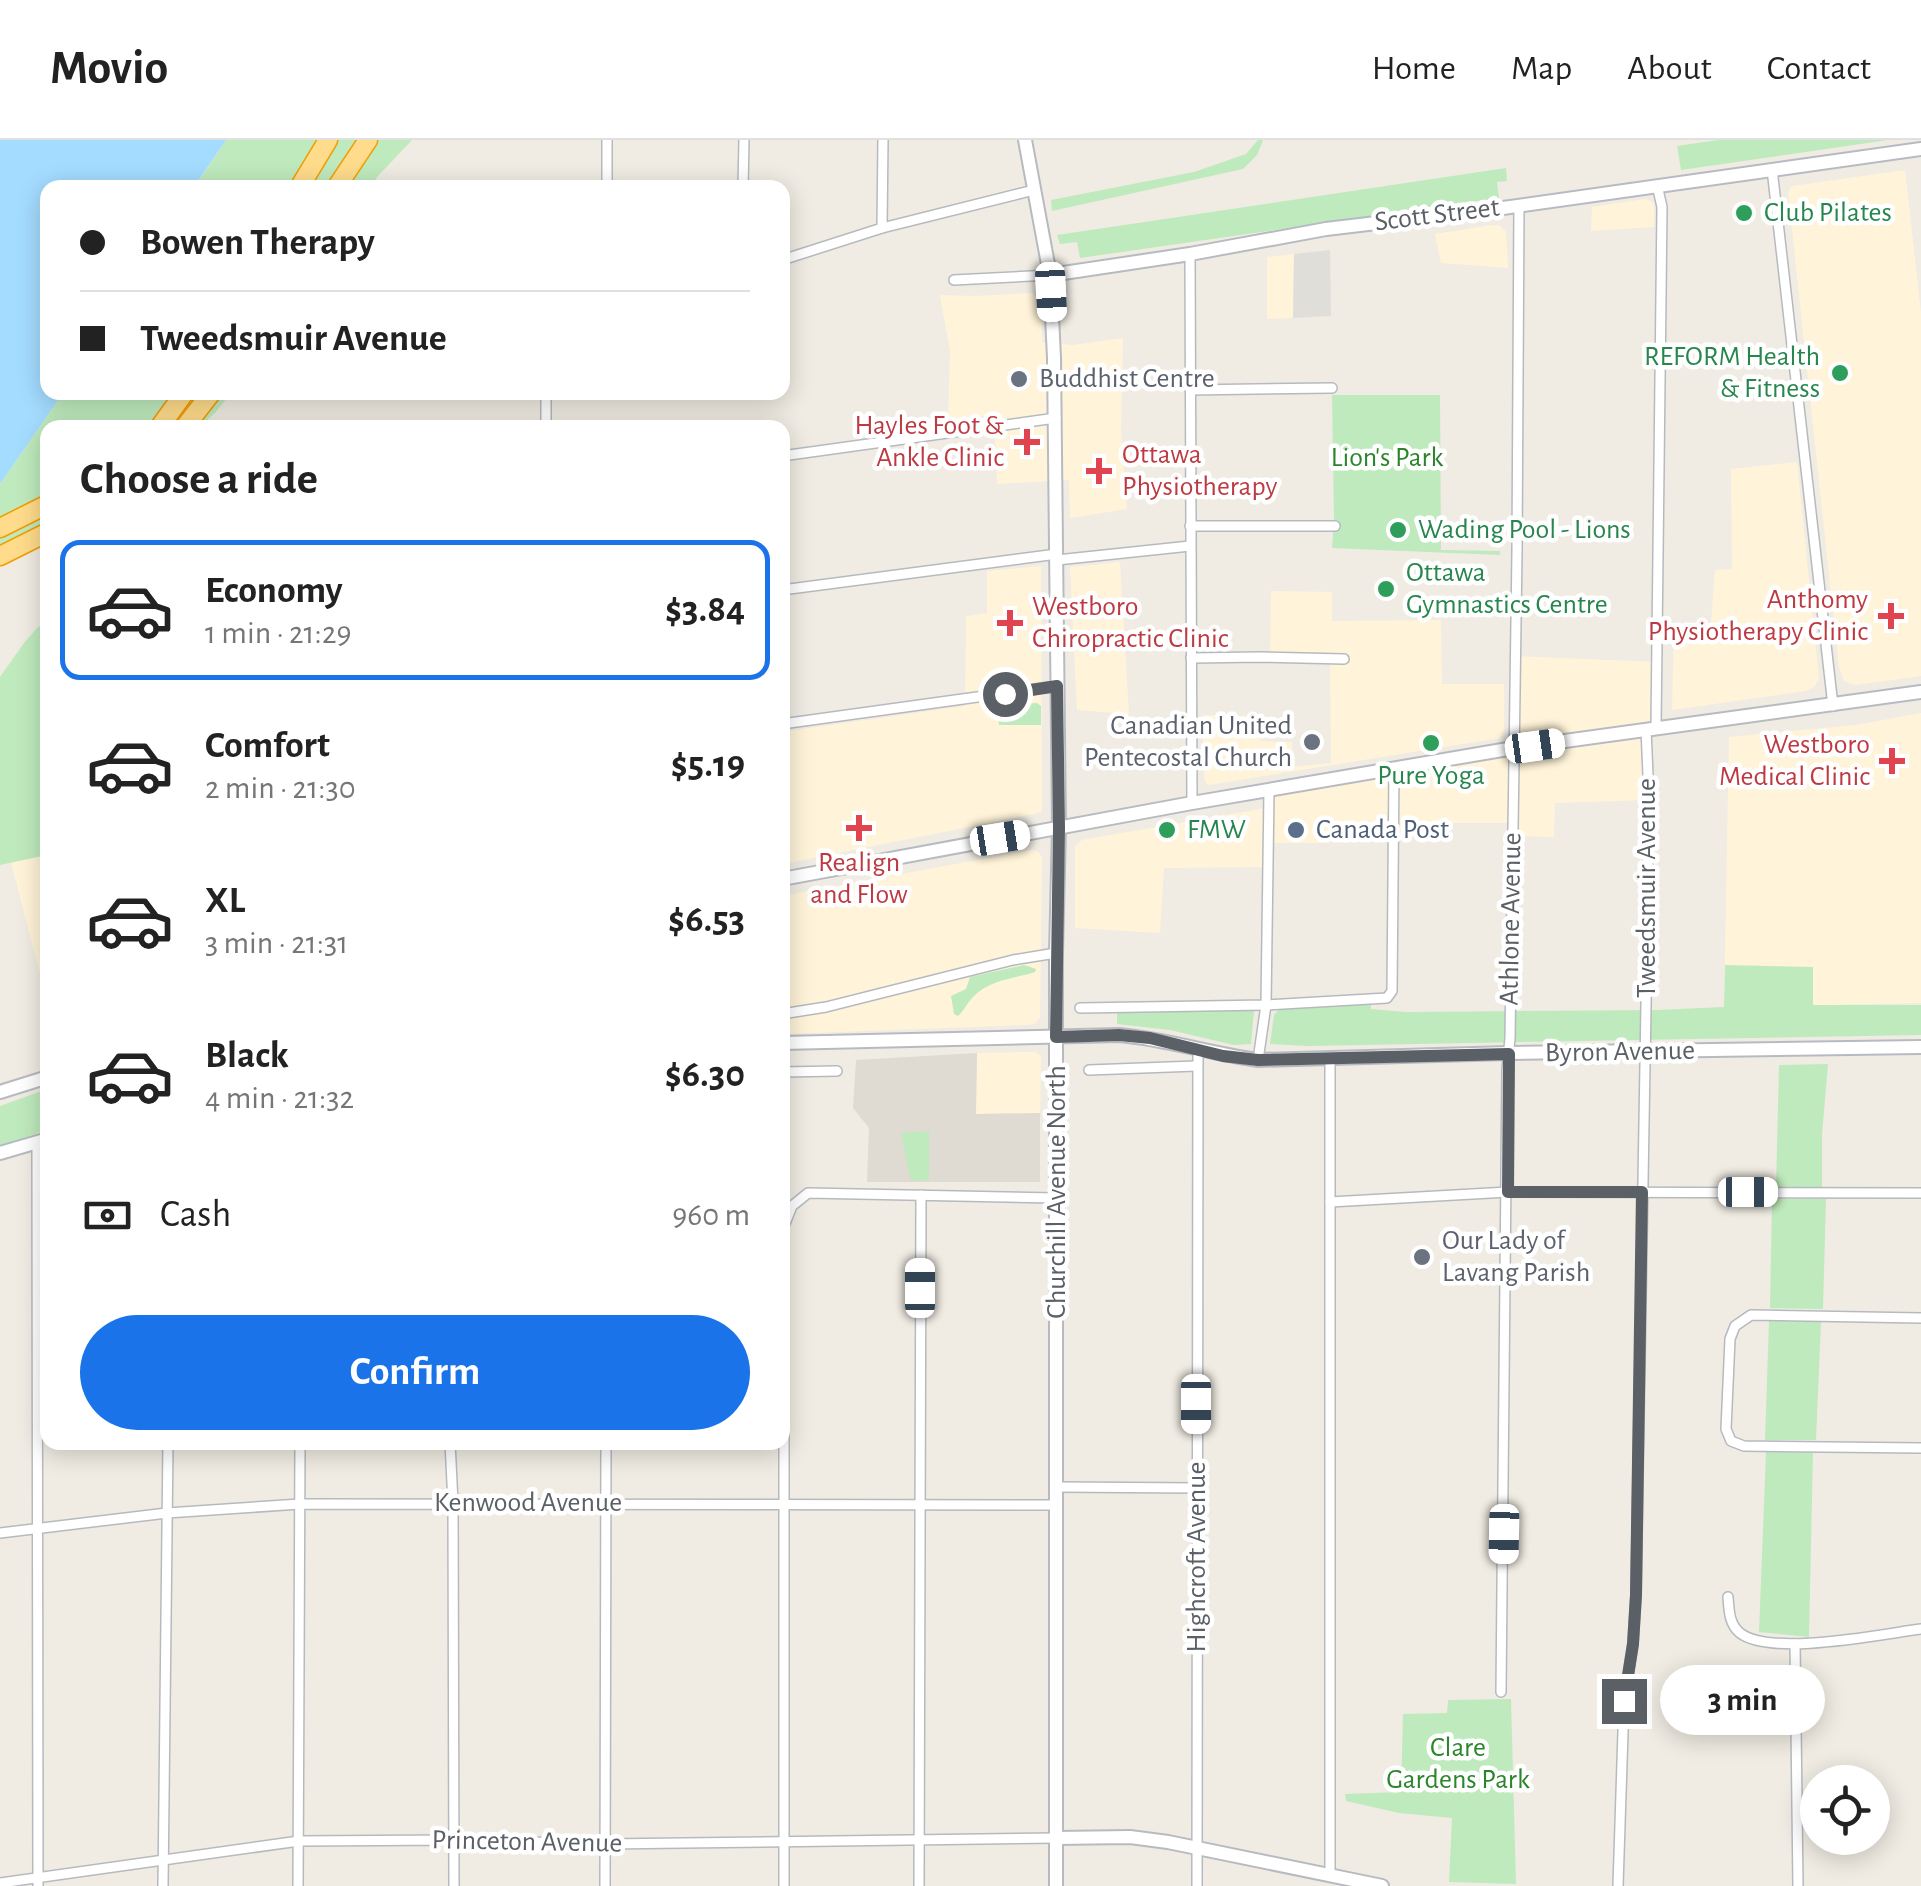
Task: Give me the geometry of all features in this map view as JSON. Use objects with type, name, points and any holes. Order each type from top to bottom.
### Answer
[{"type":"highway","points":[[304,180],[328,140]]},
{"type":"highway","points":[[341,180],[368,140]]},
{"type":"highway","points":[[190,420],[206,400]]},
{"type":"highway","points":[[0,528],[40,508]]},
{"type":"highway","points":[[0,556],[40,536]]},
{"type":"main road","name":"Churchill Avenue North","points":[[1025,140],[1050,275],[1056,418],[1056,1886]]},
{"type":"main road","name":"Scott Street","points":[[1050,275],[1326,229],[1921,150]]},
{"type":"main road","points":[[790,878],[1192,802],[1514,748],[1921,692]]},
{"type":"main road","name":"Byron Avenue","points":[[790,1043],[1119,1035],[1258,1060],[1921,1047]]},
{"type":"main road","points":[[0,1092],[40,1080]]},
{"type":"main road","points":[[0,1154],[40,1142]]},
{"type":"main road","points":[[1056,1838],[1130,1837],[1382,1886]]},
{"type":"street","points":[[607,140],[607,180]]},
{"type":"street","points":[[743,180],[744,140]]},
{"type":"street","points":[[882,228],[883,140]]},
{"type":"street","points":[[1772,170],[1833,706]]},
{"type":"street","name":"Tweedsmuir Avenue","points":[[1618,1886],[1624,1701],[1636,1595],[1648,775],[1662,207],[1658,185]]},
{"type":"street","points":[[790,257],[882,228],[1034,190]]},
{"type":"street","name":"Athlone Avenue","points":[[1501,1692],[1519,205]]},
{"type":"street","points":[[1190,254],[1192,802]]},
{"type":"street","name":"Scott Street","points":[[954,280],[1050,275]]},
{"type":"street","points":[[1190,390],[1332,388]]},
{"type":"street","points":[[790,455],[1056,418]]},
{"type":"street","points":[[1190,526],[1335,526]]},
{"type":"street","points":[[790,589],[1057,557],[1190,546]]},
{"type":"street","points":[[1191,658],[1344,659]]},
{"type":"street","points":[[790,723],[1057,686]]},
{"type":"street","points":[[1080,1008],[1266,1005],[1387,998],[1392,991],[1394,770]]},
{"type":"street","points":[[1258,1060],[1266,1005],[1269,791]]},
{"type":"street","points":[[790,1013],[1056,953]]},
{"type":"street","name":"Highcroft Avenue","points":[[1196,1886],[1198,1048]]},
{"type":"street","points":[[1330,1059],[1330,1876]]},
{"type":"street","points":[[1089,1070],[1196,1066]]},
{"type":"street","points":[[790,1072],[838,1071]]},
{"type":"street","points":[[1330,1202],[1508,1192],[1921,1192]]},
{"type":"street","points":[[790,1211],[808,1193],[1056,1198]]},
{"type":"street","points":[[919,1886],[920,1195]]},
{"type":"street","points":[[1921,1318],[1751,1314],[1735,1326],[1730,1339],[1726,1430],[1731,1441],[1744,1446],[1921,1448]]},
{"type":"street","points":[[38,1881],[40,1335]]},
{"type":"street","points":[[163,1886],[168,1450]]},
{"type":"street","points":[[298,1886],[300,1450]]},
{"type":"street","points":[[450,1450],[454,1886]]},
{"type":"street","points":[[605,1886],[606,1450]]},
{"type":"street","points":[[784,1450],[784,1886]]},
{"type":"street","points":[[1057,1488],[1196,1488]]},
{"type":"street","name":"Kenwood Avenue","points":[[0,1533],[167,1512],[300,1504],[1057,1505]]},
{"type":"street","points":[[1728,1597],[1729,1617],[1741,1633],[1768,1642],[1809,1645],[1921,1629]]},
{"type":"street","points":[[1795,1644],[1798,1886]]},
{"type":"street","name":"Princeton Avenue","points":[[0,1883],[38,1881],[298,1841],[605,1844],[1056,1838]]},
{"type":"shaded area","points":[[1905,170],[1921,313],[1921,676],[1856,685],[1844,681],[1839,668],[1788,192],[1792,186]]},
{"type":"shaded area","points":[[1645,199],[1654,204],[1654,227],[1591,231],[1592,207]]},
{"type":"shaded area","points":[[1499,225],[1506,232],[1508,268],[1441,263],[1435,234]]},
{"type":"shaded area","points":[[1330,250],[1331,316],[1293,318],[1294,254]]},
{"type":"shaded area","points":[[1294,254],[1293,318],[1267,319],[1267,257]]},
{"type":"shaded area","points":[[1032,293],[1041,305],[1042,342],[1073,345],[1123,338],[1121,430],[1127,509],[1070,518],[1069,480],[997,484],[994,415],[948,420],[950,352],[940,295]]},
{"type":"shaded area","points":[[1797,462],[1819,679],[1806,691],[1672,710],[1674,626],[1711,624],[1715,570],[1732,569],[1731,469]]},
{"type":"shaded area","points":[[1120,562],[1129,714],[1077,710],[1070,567]]},
{"type":"shaded area","points":[[1041,566],[1042,811],[790,863],[790,731],[965,706],[966,616],[987,613],[987,571]]},
{"type":"shaded area","points":[[1271,591],[1332,592],[1332,621],[1441,620],[1442,684],[1504,684],[1504,730],[1500,738],[1208,785],[1203,770],[1203,715],[1256,716],[1260,741],[1292,742],[1293,767],[1331,763],[1330,664],[1270,661]]},
{"type":"shaded area","points":[[1515,656],[1657,662],[1656,727],[1646,729],[1648,800],[1555,803],[1554,837],[1513,836],[1512,823],[1443,823],[1442,833],[1330,835],[1329,843],[1268,843],[1268,867],[1164,868],[1160,933],[1075,928],[1075,846],[1082,840],[1266,808],[1269,791],[1513,748]]},
{"type":"shaded area","points":[[1921,713],[1921,1003],[1724,1007],[1729,737],[1856,725]]},
{"type":"shaded area","points":[[1037,851],[1042,857],[1040,1017],[1028,1025],[790,1034],[790,895]]},
{"type":"shaded area","points":[[40,856],[40,974],[11,862]]},
{"type":"shaded area","points":[[1035,1052],[1041,1056],[1040,1113],[976,1114],[977,1053]]},
{"type":"shaded area","points":[[977,1053],[976,1114],[1040,1113],[1040,1182],[867,1182],[869,1128],[853,1108],[856,1060]]},
{"type":"green space","points":[[226,140],[412,140],[376,180],[199,180]]},
{"type":"green space","points":[[1258,140],[1263,140],[1257,155],[1243,169],[1052,211],[1051,200],[1194,172],[1246,154]]},
{"type":"green space","points":[[1718,140],[1888,140],[1681,170],[1677,146]]},
{"type":"green space","points":[[1506,168],[1507,181],[1497,182],[1499,198],[1080,258],[1077,242],[1060,244],[1057,235]]},
{"type":"green space","name":"Lion's Park","points":[[1332,395],[1440,395],[1441,550],[1500,551],[1500,555],[1332,548]]},
{"type":"green space","points":[[58,400],[225,400],[207,420],[44,420]]},
{"type":"green space","points":[[40,426],[40,540],[0,562],[0,484]]},
{"type":"green space","points":[[38,627],[40,856],[0,865],[0,677]]},
{"type":"green space","points":[[997,705],[1041,706],[1041,725],[999,725]]},
{"type":"green space","points":[[1024,965],[1036,969],[1035,972],[987,986],[958,1016],[954,1014],[951,996],[966,989],[970,977]]},
{"type":"green space","points":[[1725,965],[1813,967],[1813,1005],[1921,1005],[1921,1035],[1270,1044],[1278,1010],[1371,1000],[1371,1009],[1406,1012],[1724,1007]]},
{"type":"green space","points":[[1117,1011],[1254,1011],[1251,1044],[1234,1045],[1170,1030],[1117,1024]]},
{"type":"green space","points":[[1828,1064],[1822,1187],[1776,1187],[1779,1065]]},
{"type":"green space","points":[[40,1092],[40,1132],[0,1146],[0,1106]]},
{"type":"green space","points":[[929,1131],[929,1180],[911,1181],[901,1133]]},
{"type":"green space","points":[[1772,1199],[1826,1199],[1823,1309],[1770,1308]]},
{"type":"green space","points":[[1769,1321],[1821,1322],[1816,1440],[1765,1440]]},
{"type":"green space","points":[[1766,1452],[1813,1453],[1809,1637],[1759,1632]]},
{"type":"green space","name":"Clare Gardens Park","points":[[1511,1699],[1516,1884],[1449,1882],[1452,1818],[1399,1813],[1346,1801],[1345,1794],[1401,1792],[1403,1714],[1447,1713],[1448,1700]]},
{"type":"water","points":[[0,140],[226,140],[199,180],[40,180],[40,400],[58,400],[44,420],[40,420],[40,426],[0,484]]},
{"type":"place","name":"Club Pilates","points":[[1744,213]]},
{"type":"place","name":"REFORM Health & Fitness","points":[[1840,373]]},
{"type":"place","name":"Buddhist Centre","points":[[1019,379]]},
{"type":"place","name":"Hayles Foot & Ankle Clinic","points":[[1027,442]]},
{"type":"place","name":"Ottawa Physiotherapy","points":[[1099,471]]},
{"type":"place","name":"Wading Pool - Lions","points":[[1398,530]]},
{"type":"place","name":"Ottawa Gymnastics Centre","points":[[1386,589]]},
{"type":"place","name":"Anthomy Physiotherapy Clinic","points":[[1891,616]]},
{"type":"place","name":"Westboro Chiropractic Clinic","points":[[1010,623]]},
{"type":"place","name":"Canadian United Pentecostal Church","points":[[1312,742]]},
{"type":"place","name":"Pure Yoga","points":[[1431,743]]},
{"type":"place","name":"Westboro Medical Clinic","points":[[1892,761]]},
{"type":"place","name":"Realign and Flow","points":[[859,828]]},
{"type":"place","name":"FMW","points":[[1167,830]]},
{"type":"place","name":"Canada Post","points":[[1296,830]]},
{"type":"place","name":"Our Lady of Lavang Parish","points":[[1422,1257]]},
{"type":"route","points":[[1005,694],[1057,686],[1056,1037],[1150,1038],[1223,1056],[1258,1060],[1509,1054],[1508,1192],[1642,1192],[1636,1595],[1624,1701]]}]
